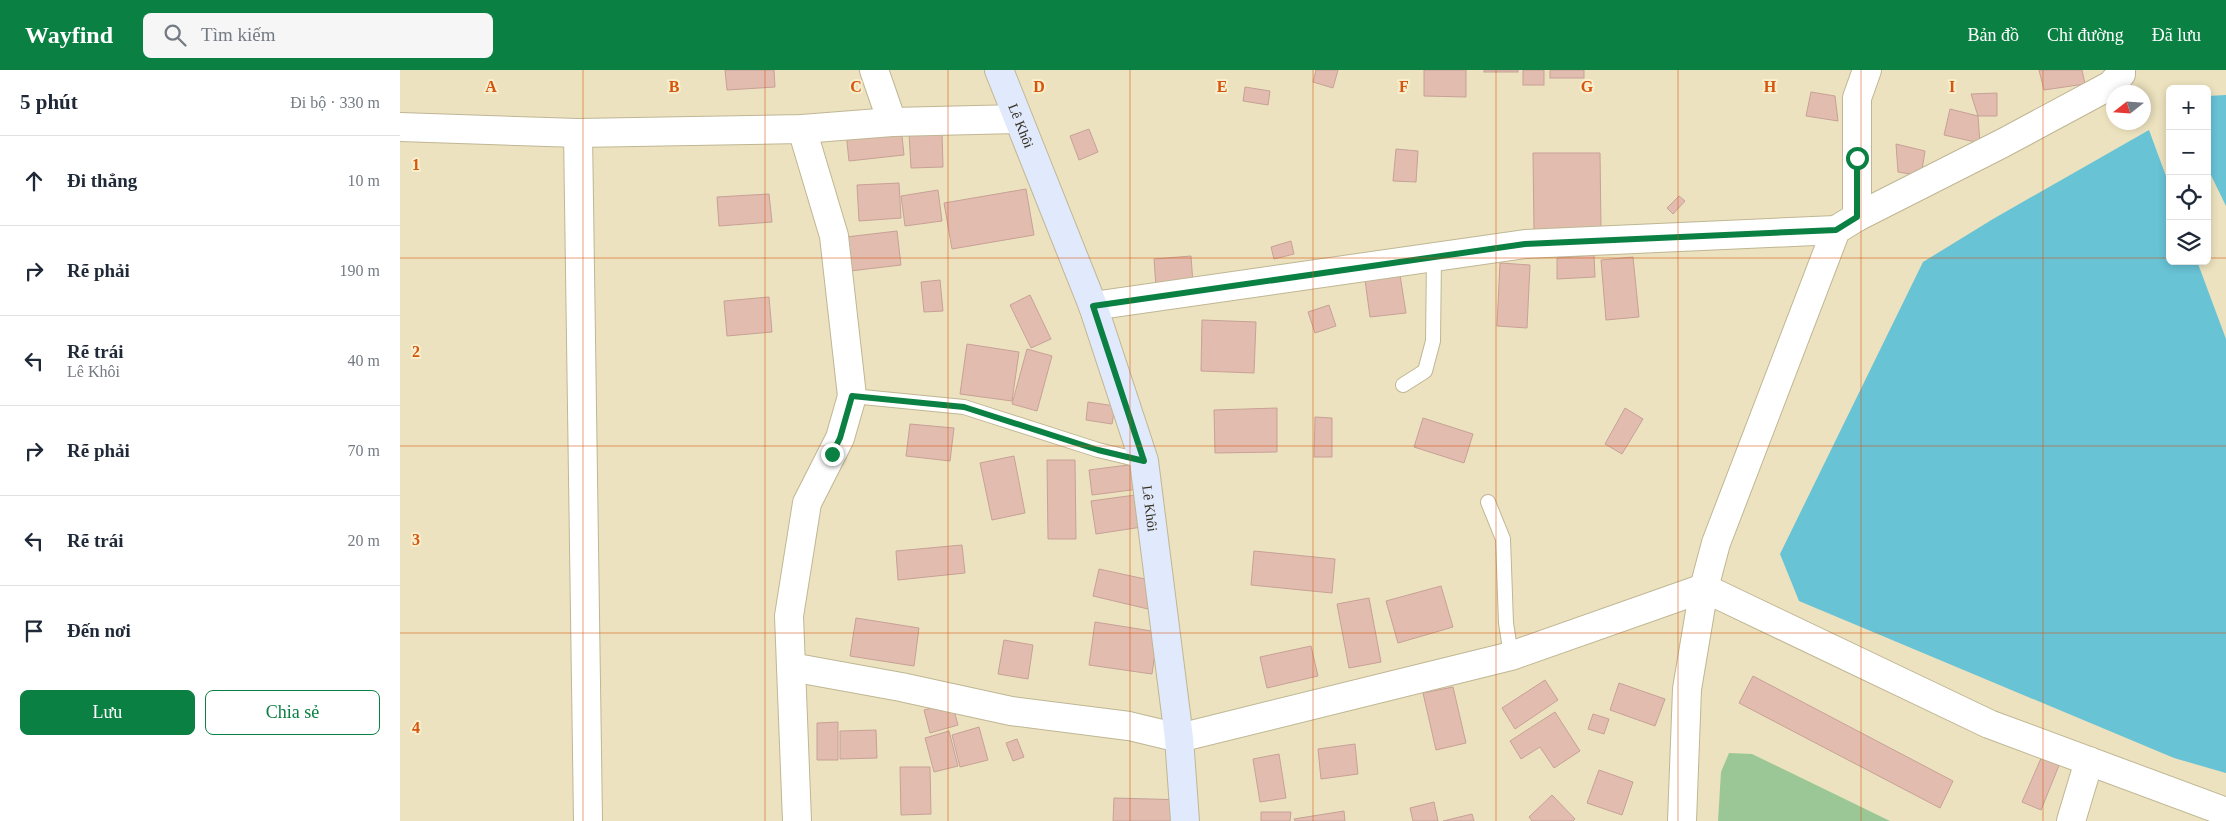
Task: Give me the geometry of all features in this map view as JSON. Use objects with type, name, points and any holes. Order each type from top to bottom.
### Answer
[{"type":"street","points":[[874,70],[892,122]]},
{"type":"street","name":"Lê Khôi","points":[[999,70],[1093,306],[1144,461],[1179,738],[1185,821]]},
{"type":"street","points":[[1682,821],[1687,689],[1704,588],[1716,543],[1846,224],[1857,98],[1867,70]]},
{"type":"street","points":[[1093,306],[1525,244],[1846,224],[2111,85],[2121,74],[2121,70]]},
{"type":"street","points":[[400,126],[578,133],[802,129],[892,122],[1018,119]]},
{"type":"street","points":[[797,821],[789,616],[807,503],[840,438],[852,396],[834,236],[802,129]]},
{"type":"street","points":[[578,133],[588,821]]},
{"type":"street","points":[[791,667],[901,687],[1011,711],[1129,726],[1179,738],[1510,656],[1704,588],[1989,724],[2226,812]]},
{"type":"street","points":[[2071,821],[2089,761]]},
{"type":"lane","points":[[1404,386],[1425,371],[1433,341],[1434,257]]},
{"type":"lane","points":[[852,396],[964,407],[1098,450],[1144,461]]},
{"type":"lane","points":[[1488,502],[1503,539],[1506,623],[1510,656]]},
{"type":"green space","points":[[1729,753],[1752,754],[1890,821],[1718,821],[1721,772]]},
{"type":"water","points":[[2226,95],[2226,206],[2211,175],[2211,96]]},
{"type":"water","points":[[2149,130],[2166,176],[2166,265],[2198,265],[2226,339],[2226,773],[2174,758],[1799,601],[1780,554],[1923,262],[1993,219]]},
{"type":"building","points":[[725,70],[774,70],[775,87],[727,90]]},
{"type":"building","points":[[1316,70],[1338,70],[1333,88],[1313,82]]},
{"type":"building","points":[[1424,70],[1466,70],[1466,97],[1424,96]]},
{"type":"building","points":[[1484,70],[1518,70],[1518,72],[1484,72]]},
{"type":"building","points":[[1523,70],[1544,70],[1544,85],[1523,85]]},
{"type":"building","points":[[1550,70],[1584,70],[1584,78],[1550,78]]},
{"type":"building","points":[[2039,70],[2082,70],[2085,84],[2044,90]]},
{"type":"building","points":[[1245,87],[1270,91],[1268,105],[1243,101]]},
{"type":"building","points":[[1811,92],[1835,96],[1838,121],[1806,116]]},
{"type":"building","points":[[1997,93],[1997,116],[1978,116],[1971,94]]},
{"type":"building","points":[[1950,109],[1978,116],[1980,143],[1944,135]]},
{"type":"building","points":[[901,127],[904,155],[849,161],[846,133]]},
{"type":"building","points":[[1089,129],[1098,152],[1079,160],[1070,136]]},
{"type":"building","points":[[942,132],[943,167],[911,168],[909,133]]},
{"type":"building","points":[[1896,144],[1925,151],[1921,176],[1898,172]]},
{"type":"building","points":[[1396,149],[1418,151],[1416,182],[1393,181]]},
{"type":"building","points":[[1533,153],[1600,153],[1601,229],[1534,230]]},
{"type":"building","points":[[899,183],[901,218],[859,221],[857,185]]},
{"type":"building","points":[[1026,189],[1034,235],[952,249],[944,203]]},
{"type":"building","points":[[938,190],[942,221],[905,226],[901,196]]},
{"type":"building","points":[[769,194],[772,222],[719,226],[717,197]]},
{"type":"building","points":[[1679,196],[1685,201],[1673,214],[1667,208]]},
{"type":"building","points":[[897,231],[901,265],[850,271],[846,237]]},
{"type":"building","points":[[1291,241],[1294,254],[1274,259],[1271,247]]},
{"type":"building","points":[[1594,255],[1595,277],[1557,279],[1557,258]]},
{"type":"building","points":[[1191,256],[1193,284],[1156,287],[1154,259]]},
{"type":"building","points":[[1633,257],[1639,317],[1606,320],[1601,260]]},
{"type":"building","points":[[1500,263],[1530,265],[1527,328],[1497,326]]},
{"type":"building","points":[[1400,275],[1406,313],[1370,317],[1365,280]]},
{"type":"building","points":[[940,280],[943,311],[924,312],[921,282]]},
{"type":"building","points":[[1030,295],[1051,339],[1031,348],[1010,305]]},
{"type":"building","points":[[769,297],[772,332],[727,336],[724,301]]},
{"type":"building","points":[[1329,305],[1336,326],[1315,333],[1308,312]]},
{"type":"building","points":[[1202,320],[1256,322],[1254,373],[1201,371]]},
{"type":"building","points":[[967,344],[1019,352],[1012,401],[960,394]]},
{"type":"building","points":[[1027,349],[1052,356],[1037,411],[1012,404]]},
{"type":"building","points":[[1088,402],[1115,406],[1112,424],[1086,420]]},
{"type":"building","points":[[1277,408],[1277,452],[1215,453],[1214,410]]},
{"type":"building","points":[[1625,408],[1643,419],[1622,454],[1605,444]]},
{"type":"building","points":[[1315,417],[1332,418],[1332,457],[1314,457]]},
{"type":"building","points":[[1423,418],[1473,434],[1464,463],[1414,447]]},
{"type":"building","points":[[910,424],[954,428],[950,461],[906,456]]},
{"type":"building","points":[[1014,456],[1025,513],[992,520],[980,463]]},
{"type":"building","points":[[1047,460],[1075,460],[1076,539],[1048,539]]},
{"type":"building","points":[[1144,463],[1147,488],[1092,495],[1089,470]]},
{"type":"building","points":[[1150,493],[1155,525],[1096,534],[1091,501]]},
{"type":"building","points":[[962,545],[965,573],[898,580],[896,551]]},
{"type":"building","points":[[1254,551],[1335,559],[1332,593],[1251,585]]},
{"type":"building","points":[[1099,569],[1154,581],[1148,609],[1093,596]]},
{"type":"building","points":[[1441,586],[1453,627],[1398,643],[1386,601]]},
{"type":"building","points":[[1369,598],[1381,662],[1349,668],[1337,604]]},
{"type":"building","points":[[856,618],[919,628],[914,666],[850,656]]},
{"type":"building","points":[[1095,622],[1158,632],[1152,674],[1089,665]]},
{"type":"building","points":[[1004,640],[1033,645],[1028,679],[998,674]]},
{"type":"building","points":[[1311,646],[1318,676],[1267,688],[1260,657]]},
{"type":"building","points":[[1753,676],[1953,781],[1940,808],[1739,703]]},
{"type":"building","points":[[1545,680],[1558,700],[1515,729],[1502,708]]},
{"type":"building","points":[[1619,683],[1665,699],[1655,726],[1610,710]]},
{"type":"building","points":[[1453,687],[1466,743],[1436,750],[1423,693]]},
{"type":"building","points":[[952,703],[958,725],[930,733],[924,710]]},
{"type":"building","points":[[1555,712],[1580,751],[1554,768],[1540,747],[1521,759],[1510,741]]},
{"type":"building","points":[[1593,714],[1609,719],[1604,734],[1588,729]]},
{"type":"building","points":[[838,722],[838,760],[817,760],[817,723]]},
{"type":"building","points":[[979,727],[988,760],[960,767],[952,735]]},
{"type":"building","points":[[876,730],[877,758],[840,759],[840,731]]},
{"type":"building","points":[[949,731],[958,766],[934,772],[925,738]]},
{"type":"building","points":[[1017,739],[1024,757],[1013,761],[1006,743]]},
{"type":"building","points":[[1355,744],[1358,774],[1321,779],[1318,749]]},
{"type":"building","points":[[1279,754],[1286,798],[1260,802],[1253,759]]},
{"type":"building","points":[[2042,756],[2060,763],[2041,810],[2022,802]]},
{"type":"building","points":[[900,767],[930,767],[931,814],[901,815]]},
{"type":"building","points":[[1599,770],[1633,782],[1622,815],[1587,803]]},
{"type":"building","points":[[1552,795],[1575,819],[1573,821],[1532,821],[1529,817]]},
{"type":"building","points":[[1114,798],[1187,800],[1187,821],[1113,821]]},
{"type":"building","points":[[1434,802],[1438,821],[1413,821],[1410,808]]},
{"type":"building","points":[[1344,811],[1345,821],[1295,821],[1294,819]]},
{"type":"building","points":[[1261,812],[1291,812],[1290,821],[1261,821]]},
{"type":"building","points":[[1472,814],[1474,821],[1443,821]]},
{"type":"route","points":[[832,454],[840,438],[852,396],[964,407],[1098,450],[1144,461],[1093,306],[1525,244],[1836,230],[1857,217],[1857,158]]}]
